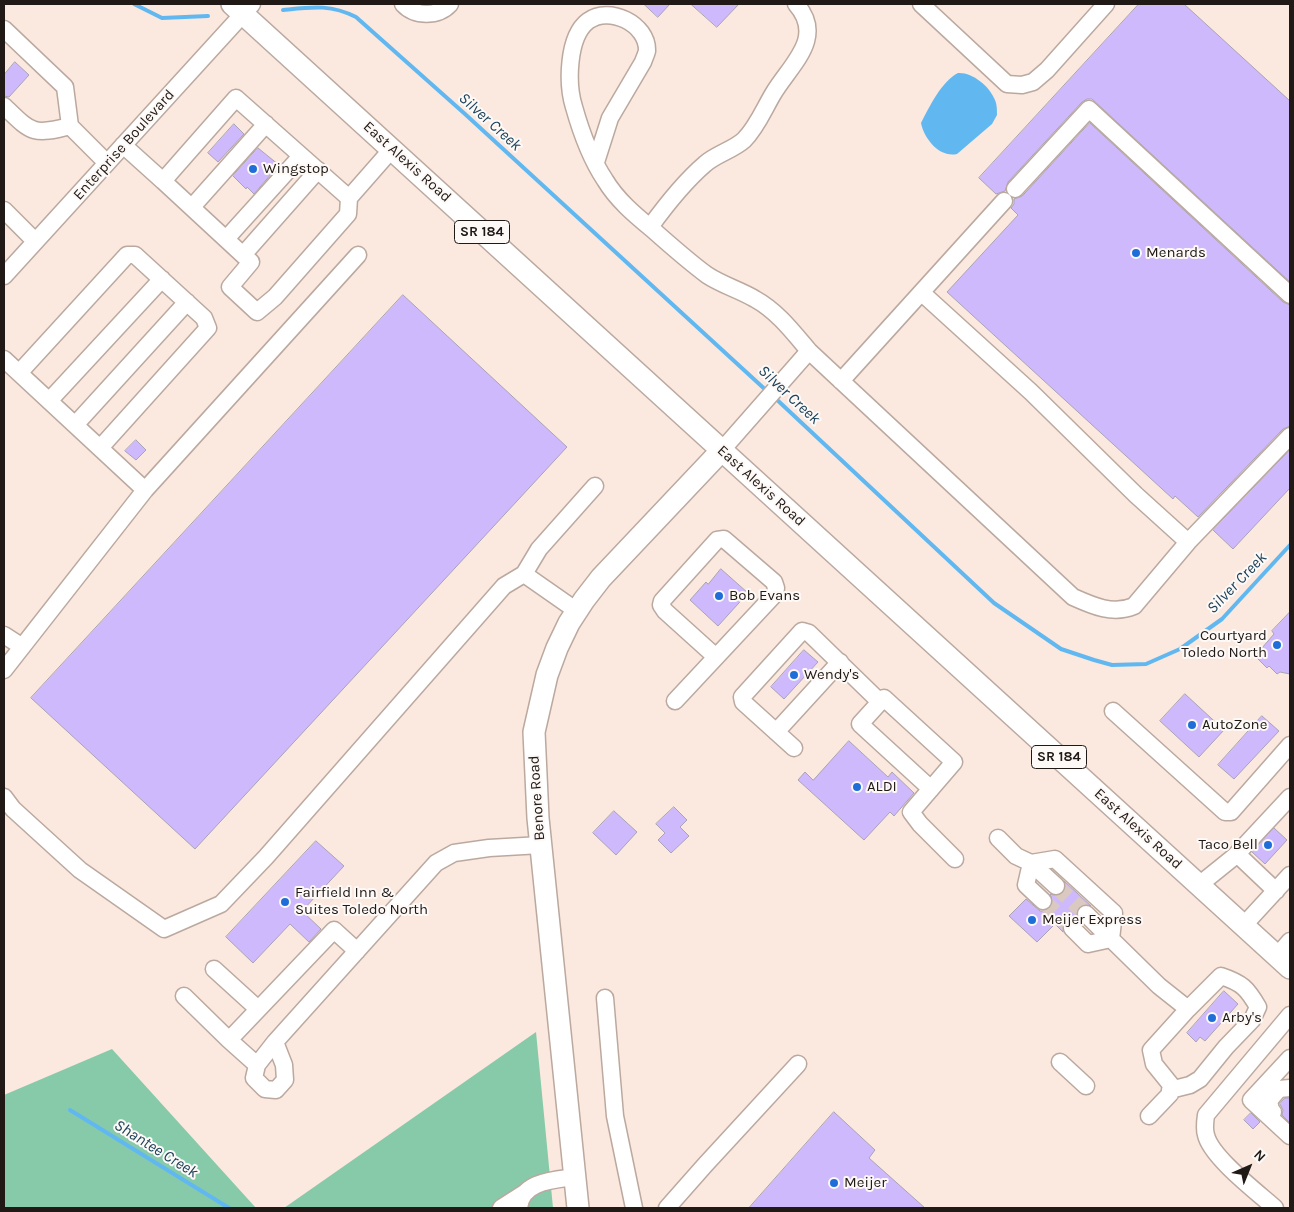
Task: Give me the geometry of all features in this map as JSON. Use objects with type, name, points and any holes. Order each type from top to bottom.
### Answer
[{"type":"main road","name":"East Alexis Road","points":[[243,7],[392,149],[1244,926],[1286,955]]},
{"type":"main road","name":"Benore Road","points":[[578,1208],[540,845],[535,785],[534,732],[547,675],[557,648],[577,611],[601,578],[722,450]]},
{"type":"street","points":[[403,4],[419,13],[436,13],[445,9],[450,4]]},
{"type":"street","points":[[650,228],[670,200],[706,163],[743,141],[750,133],[774,92],[806,46],[807,28],[802,11],[796,4]]},
{"type":"street","points":[[921,4],[1007,84],[1022,85],[1033,82],[1047,70],[1106,4]]},
{"type":"street","name":"Enterprise Boulevard","points":[[4,276],[123,145],[243,7]]},
{"type":"street","points":[[596,162],[610,118],[647,52],[641,34],[633,25],[622,18],[610,16],[598,16],[588,21],[581,29],[571,58],[569,84],[573,106],[586,142],[605,181],[624,204],[650,228],[709,276],[756,300],[782,319],[809,351],[841,381],[1074,597],[1085,602],[1108,610],[1124,610],[1134,606],[1188,542],[1290,436]]},
{"type":"street","points":[[4,29],[65,87],[70,126],[107,163]]},
{"type":"street","points":[[163,181],[236,98],[318,170],[349,203],[348,214],[275,296],[257,312],[230,287],[247,258],[318,170]]},
{"type":"street","points":[[4,106],[28,128],[38,131],[70,126]]},
{"type":"street","points":[[1015,189],[1088,109],[1290,296]]},
{"type":"street","points":[[192,207],[266,124]]},
{"type":"street","points":[[123,145],[247,258],[250,270],[244,281],[244,288],[253,299],[260,299],[266,296],[349,203],[392,149]]},
{"type":"street","points":[[226,239],[302,156]]},
{"type":"street","points":[[841,381],[1004,201]]},
{"type":"street","points":[[4,210],[36,241]]},
{"type":"street","points":[[19,373],[127,255],[135,255],[187,302],[204,318],[208,328],[100,448]]},
{"type":"street","points":[[4,670],[145,490],[358,255]]},
{"type":"street","points":[[50,402],[162,279]]},
{"type":"street","points":[[922,293],[1031,392],[1136,495],[1188,542]]},
{"type":"street","points":[[75,425],[187,302]]},
{"type":"street","points":[[722,450],[809,351]]},
{"type":"street","points":[[4,359],[145,490]]},
{"type":"street","points":[[4,797],[13,809],[80,870],[164,929],[220,904],[266,857],[504,586],[524,574],[539,548],[595,486]]},
{"type":"street","points":[[676,701],[775,594],[774,582],[724,539],[717,540],[662,601],[666,611],[716,657]]},
{"type":"street","points":[[524,574],[577,611]]},
{"type":"street","points":[[794,748],[743,702],[742,697],[802,632],[809,633],[880,702]]},
{"type":"street","points":[[4,635],[21,646]]},
{"type":"street","points":[[776,732],[840,662]]},
{"type":"street","points":[[931,789],[860,724],[884,698],[954,762],[931,789],[911,812],[920,824],[955,859]]},
{"type":"street","points":[[1113,711],[1225,812],[1231,812],[1290,745]]},
{"type":"street","points":[[1199,884],[1237,854],[1290,797]]},
{"type":"street","points":[[998,838],[1016,856],[1031,863],[1056,886]]},
{"type":"street","points":[[275,1042],[284,1065],[285,1080],[276,1090],[265,1089],[254,1078],[257,1065],[275,1042],[436,863],[454,853],[488,848],[540,845]]},
{"type":"street","points":[[1237,854],[1276,890]]},
{"type":"street","points":[[1031,863],[1055,859],[1114,914],[1111,939]]},
{"type":"street","points":[[1031,863],[1026,885],[1043,901]]},
{"type":"street","points":[[1244,926],[1290,875]]},
{"type":"street","points":[[1086,914],[1159,986],[1188,1008]]},
{"type":"street","points":[[1072,928],[1088,944],[1111,939]]},
{"type":"street","points":[[229,1040],[334,930],[357,951]]},
{"type":"street","points":[[214,969],[258,1009]]},
{"type":"street","points":[[1149,1116],[1170,1094],[1170,1090],[1171,1084],[1154,1064],[1151,1050],[1188,1008],[1221,976],[1237,981],[1249,991],[1258,1007],[1252,1020],[1226,1046],[1200,1080],[1190,1085],[1170,1090]]},
{"type":"street","points":[[184,996],[257,1065]]},
{"type":"street","points":[[605,998],[615,1116],[634,1208]]},
{"type":"street","points":[[1275,1208],[1224,1162],[1211,1147],[1205,1134],[1205,1124],[1206,1115],[1290,1016]]},
{"type":"street","points":[[1290,1058],[1251,1100],[1290,1136]]},
{"type":"street","points":[[1060,1062],[1086,1086]]},
{"type":"street","points":[[667,1208],[798,1064]]},
{"type":"street","points":[[1273,1112],[1270,1110],[1268,1101],[1284,1089],[1282,1079],[1290,1074]]},
{"type":"street","points":[[501,1208],[541,1182],[575,1177]]},
{"type":"street","points":[[519,1208],[526,1192]]},
{"type":"green space","points":[[536,1032],[553,1208],[284,1208]]},
{"type":"green space","points":[[112,1049],[256,1208],[4,1208],[4,1095]]},
{"type":"water","points":[[958,73],[974,77],[992,93],[996,102],[997,115],[992,124],[957,154],[951,154],[939,150],[929,141],[921,123],[941,88]]},
{"type":"building","points":[[644,4],[670,4],[658,17]]},
{"type":"building","points":[[691,4],[739,4],[717,27]]},
{"type":"building","points":[[1139,4],[1184,4],[1290,101],[1290,282],[1092,99],[1082,102],[1008,182],[1005,191],[996,194],[979,178]]},
{"type":"building","points":[[15,62],[29,75],[9,97],[4,96],[4,75]]},
{"type":"building","name":"Menards","points":[[1090,123],[1283,302],[1290,305],[1290,426],[1283,429],[1198,517],[1175,496],[1173,499],[947,292],[1018,215],[1011,208],[1014,204],[1014,199],[1022,196]]},
{"type":"building","points":[[234,124],[244,134],[218,162],[208,153]]},
{"type":"building","points":[[258,148],[279,165],[254,194],[233,176]]},
{"type":"building","points":[[403,295],[567,447],[195,849],[31,698]]},
{"type":"building","points":[[136,440],[146,450],[136,460],[125,451]]},
{"type":"building","points":[[1290,450],[1290,488],[1233,549],[1213,530]]},
{"type":"building","name":"Bob Evans","points":[[721,569],[748,593],[718,626],[690,600]]},
{"type":"building","name":"Courtyard Toledo North","points":[[1290,612],[1290,674],[1280,672],[1277,674],[1269,666],[1267,668],[1255,656],[1274,634],[1272,631]]},
{"type":"building","name":"Wendy's","points":[[804,650],[818,662],[784,699],[771,687]]},
{"type":"building","name":"AutoZone","points":[[1185,694],[1224,730],[1199,757],[1160,721]]},
{"type":"building","points":[[1262,716],[1279,731],[1234,779],[1218,765]]},
{"type":"building","name":"ALDI","points":[[849,741],[888,777],[892,772],[914,793],[894,816],[890,812],[864,840],[798,780],[805,772],[813,780]]},
{"type":"building","points":[[674,807],[687,820],[680,827],[689,836],[671,853],[658,840],[665,833],[656,824]]},
{"type":"building","points":[[614,811],[637,832],[616,855],[593,833]]},
{"type":"building","name":"Taco Bell","points":[[1274,828],[1287,840],[1265,864],[1252,852]]},
{"type":"building","name":"Fairfield Inn & Suites Toledo North","points":[[316,841],[344,866],[302,911],[321,929],[309,942],[290,924],[253,963],[226,937]]},
{"type":"building","points":[[1064,881],[1091,906],[1084,904],[1079,907],[1076,912],[1079,921],[1070,918],[1065,921],[1062,926],[1063,932],[1055,924],[1037,942],[1009,916],[1026,899],[1040,911],[1050,908],[1053,903],[1050,894],[1058,896],[1063,893],[1066,888]]},
{"type":"building","name":"Arby's","points":[[1224,991],[1238,1004],[1205,1041],[1200,1037],[1196,1042],[1187,1033]]},
{"type":"building","points":[[1285,1098],[1290,1098],[1290,1123],[1282,1115],[1283,1110],[1280,1104]]},
{"type":"building","name":"Meijer","points":[[834,1112],[875,1150],[869,1158],[925,1208],[749,1208]]},
{"type":"building","points":[[1251,1113],[1260,1122],[1253,1129],[1244,1120]]},
{"type":"waterway","name":"Silver Creek","points":[[134,4],[162,18],[208,16]]},
{"type":"waterway","name":"Silver Creek","points":[[283,10],[312,7],[329,8],[356,17],[465,114],[769,393]]},
{"type":"waterway","name":"Silver Creek","points":[[774,397],[994,603],[1061,649],[1094,660],[1112,665],[1146,664],[1180,649],[1222,619],[1290,545]]},
{"type":"waterway","name":"Shantee Creek","points":[[70,1110],[229,1208]]},
{"type":"tunnel","points":[[1056,886],[1086,914]]},
{"type":"tunnel","points":[[1043,901],[1072,928]]},
{"type":"place","name":"Wingstop","points":[[253,169]]},
{"type":"place","name":"Menards","points":[[1136,253]]},
{"type":"place","name":"Bob Evans","points":[[719,596]]},
{"type":"place","name":"Courtyard Toledo North","points":[[1277,645]]},
{"type":"place","name":"Wendy's","points":[[794,675]]},
{"type":"place","name":"AutoZone","points":[[1192,725]]},
{"type":"place","name":"ALDI","points":[[857,787]]},
{"type":"place","name":"Taco Bell","points":[[1268,845]]},
{"type":"place","name":"Fairfield Inn & Suites Toledo North","points":[[285,902]]},
{"type":"place","name":"Meijer Express","points":[[1032,920]]},
{"type":"place","name":"Arby's","points":[[1212,1018]]},
{"type":"place","name":"Meijer","points":[[834,1183]]}]
